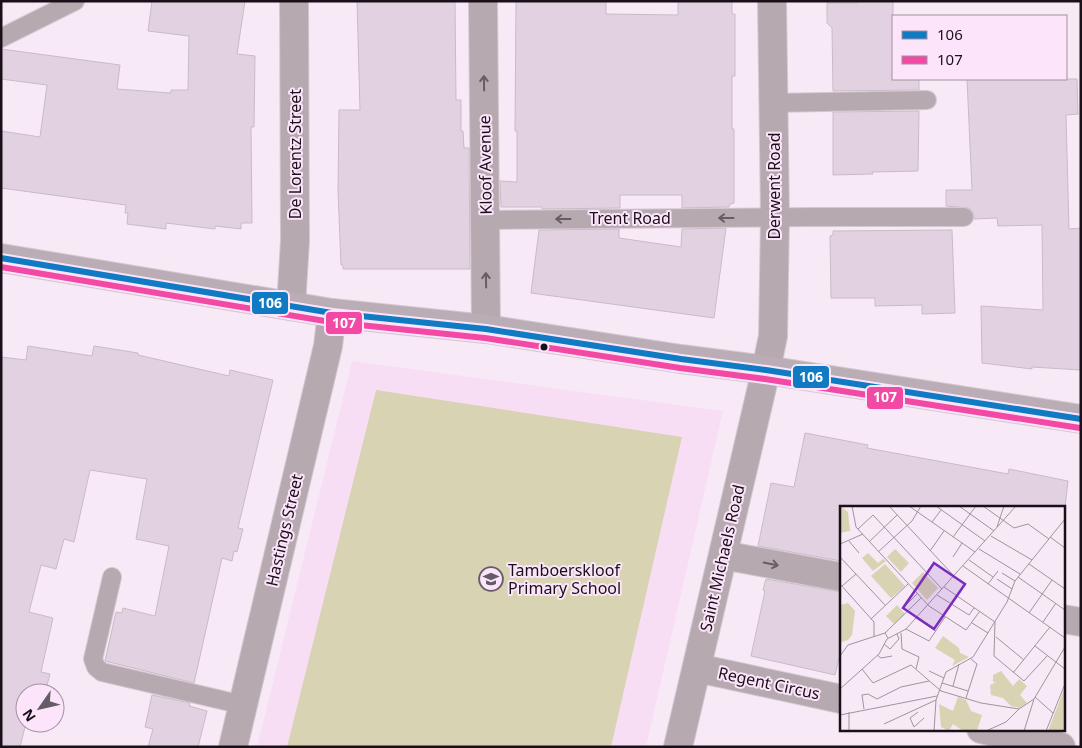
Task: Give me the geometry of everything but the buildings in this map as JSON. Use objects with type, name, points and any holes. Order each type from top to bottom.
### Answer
[{"type":"main road","points":[[1,258],[332,313],[486,329],[1081,419]]},
{"type":"street","name":"De Lorentz Street","points":[[291,306],[295,241],[294,1]]},
{"type":"street","name":"Kloof Avenue","points":[[482,1],[486,329]]},
{"type":"street","name":"Derwent Road","points":[[766,370],[773,336],[775,217],[772,1]]},
{"type":"street","name":"Hastings Street","points":[[233,747],[328,346],[332,313]]},
{"type":"street","name":"Saint Michaels Road","points":[[678,747],[766,370]]},
{"type":"street","points":[[723,554],[840,577]]},
{"type":"street","points":[[1064,619],[1081,622]]},
{"type":"street","name":"Regent Circus","points":[[697,668],[840,699]]},
{"type":"street","points":[[985,730],[1061,747]]},
{"type":"lane","points":[[1,38],[75,1]]},
{"type":"lane","points":[[773,103],[927,100]]},
{"type":"lane","name":"Trent Road","points":[[485,220],[964,217]]},
{"type":"lane","points":[[112,577],[93,659],[96,667],[102,672],[243,705]]},
{"type":"shaded area","name":"Tamboerskloof Primary School","points":[[352,361],[723,411],[646,747],[257,747]]},
{"type":"shaded area","name":"Tamboerskloof Primary School","points":[[376,390],[682,437],[611,747],[287,747]]},
{"type":"transit line","name":"106","points":[[1,258],[332,313],[486,329],[1081,419]]},
{"type":"transit line","name":"107","points":[[1,267],[331,322],[485,338],[1080,428]]},
{"type":"place","name":"Tamboerskloof Primary School","points":[[491,579]]}]
